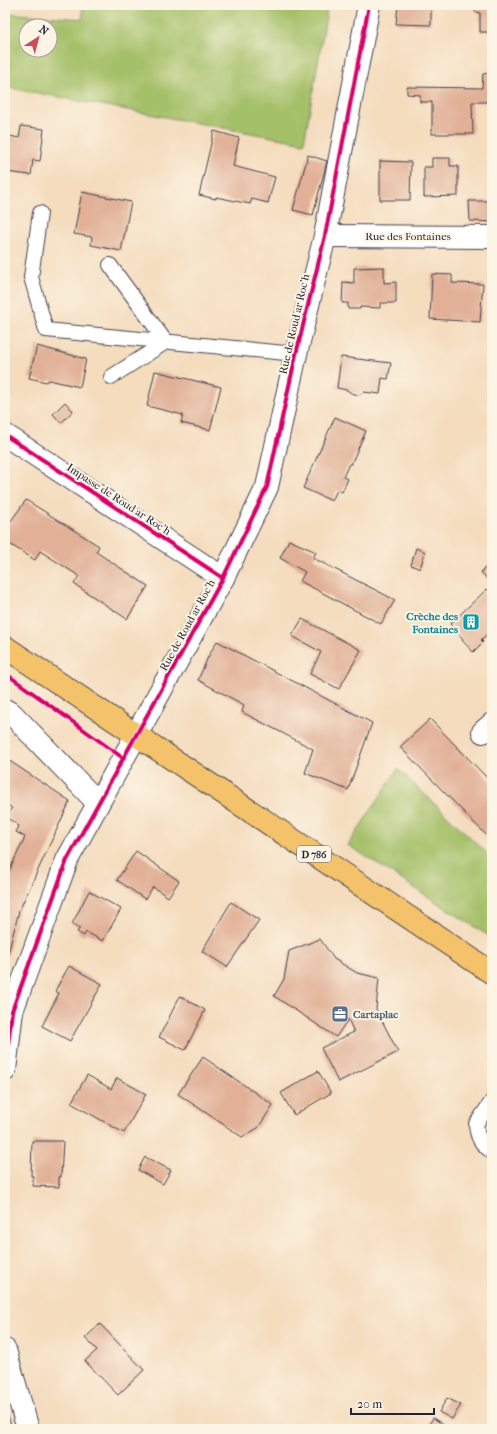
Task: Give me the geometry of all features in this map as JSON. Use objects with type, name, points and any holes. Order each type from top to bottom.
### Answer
[{"type":"main road","name":"D 786","points":[[5,647],[492,973]]},
{"type":"street","name":"Rue de Roud ar Roc'h","points":[[5,1070],[12,1011],[67,860],[124,754],[137,735],[223,578],[266,487],[296,354],[325,236],[369,5]]},
{"type":"street","name":"Rue des Fontaines","points":[[325,236],[492,237]]},
{"type":"street","name":"Impasse de Roud ar Roc'h","points":[[5,435],[223,578]]},
{"type":"street","points":[[5,710],[12,714],[98,803]]},
{"type":"street","points":[[5,1350],[28,1429]]},
{"type":"lane","points":[[40,213],[31,277],[46,330],[296,354]]},
{"type":"lane","points":[[110,265],[166,342]]},
{"type":"lane","points":[[111,377],[166,342]]},
{"type":"lane","points":[[492,1101],[476,1124],[477,1136],[482,1145],[492,1152]]},
{"type":"green space","points":[[82,5],[328,5],[304,143],[5,87],[5,13],[83,19]]},
{"type":"green space","points":[[398,769],[492,858],[492,938],[348,845]]},
{"type":"building","points":[[398,5],[431,5],[431,25],[396,24]]},
{"type":"building","points":[[459,5],[492,5],[492,32],[480,32],[480,13],[476,12],[474,7]]},
{"type":"building","points":[[492,73],[492,102],[472,102],[473,134],[432,134],[432,102],[420,102],[420,95],[407,94],[407,87],[482,88],[483,74]]},
{"type":"building","points":[[21,126],[44,129],[40,161],[33,160],[31,175],[5,172],[5,135],[19,138]]},
{"type":"building","points":[[214,131],[239,138],[233,166],[275,177],[268,203],[252,199],[250,204],[199,195]]},
{"type":"building","points":[[308,155],[327,161],[313,215],[293,210]]},
{"type":"building","points":[[432,158],[450,158],[450,166],[458,166],[458,196],[424,197],[424,167],[432,167]]},
{"type":"building","points":[[380,161],[411,162],[410,200],[380,200]]},
{"type":"building","points":[[82,192],[131,202],[121,251],[91,245],[92,237],[74,234]]},
{"type":"building","points":[[469,201],[492,201],[492,222],[470,221]]},
{"type":"building","points":[[384,267],[384,283],[396,282],[396,303],[380,303],[380,308],[360,307],[360,309],[348,309],[348,303],[342,303],[343,282],[354,283],[354,268]]},
{"type":"building","points":[[432,274],[452,275],[452,283],[483,284],[480,322],[430,319]]},
{"type":"building","points":[[37,346],[86,359],[80,387],[49,380],[46,382],[29,378]]},
{"type":"building","points":[[341,357],[391,363],[388,379],[382,378],[380,394],[364,392],[359,395],[337,388]]},
{"type":"building","points":[[155,371],[221,387],[210,430],[181,423],[183,415],[147,406]]},
{"type":"building","points":[[65,402],[73,411],[61,423],[53,414]]},
{"type":"building","points":[[335,417],[366,431],[351,464],[349,464],[343,477],[348,479],[342,492],[337,490],[332,501],[303,488]]},
{"type":"building","points":[[26,500],[99,546],[96,552],[148,586],[127,619],[74,584],[79,576],[40,551],[35,560],[5,541],[5,529]]},
{"type":"building","points":[[289,540],[316,552],[313,558],[395,600],[381,624],[300,581],[305,572],[280,558]]},
{"type":"building","points":[[416,548],[425,552],[420,569],[411,565]]},
{"type":"building","points":[[492,561],[492,584],[481,572]]},
{"type":"building","name":"Crèche des Fontaines","points":[[487,589],[491,593],[492,592],[492,621],[489,636],[487,634],[481,640],[483,642],[473,652],[450,624]]},
{"type":"building","points":[[302,619],[361,650],[339,689],[310,674],[321,652],[292,636]]},
{"type":"building","points":[[217,641],[372,723],[348,790],[305,773],[313,749],[242,712],[244,705],[198,680]]},
{"type":"building","points":[[430,719],[492,783],[492,841],[400,747]]},
{"type":"building","points":[[5,758],[70,801],[19,911],[7,958],[5,957],[5,880],[25,837],[16,832],[19,826],[6,817],[12,808],[5,803]]},
{"type":"building","points":[[136,851],[179,881],[168,897],[153,887],[145,899],[117,880]]},
{"type":"building","points":[[89,891],[121,909],[103,941],[86,932],[84,936],[77,932],[80,928],[72,924]]},
{"type":"building","points":[[231,902],[259,920],[227,967],[202,951]]},
{"type":"building","name":"Cartaplac","points":[[320,939],[334,959],[357,973],[379,978],[376,1009],[398,1052],[338,1082],[321,1048],[354,1032],[348,1019],[336,1037],[274,996],[284,979],[289,951]]},
{"type":"building","points":[[69,966],[102,984],[70,1041],[42,1026],[59,993],[55,991]]},
{"type":"building","points":[[180,996],[205,1010],[185,1050],[159,1037]]},
{"type":"building","points":[[203,1057],[273,1105],[258,1128],[242,1137],[178,1094]]},
{"type":"building","points":[[318,1071],[331,1093],[294,1115],[281,1093]]},
{"type":"building","points":[[87,1075],[111,1089],[117,1078],[146,1094],[124,1133],[71,1103]]},
{"type":"building","points":[[32,1141],[63,1141],[59,1187],[33,1186],[33,1176],[31,1176]]},
{"type":"building","points":[[145,1157],[171,1170],[163,1184],[138,1170]]},
{"type":"building","points":[[100,1324],[144,1370],[118,1395],[85,1361],[97,1350],[85,1338]]},
{"type":"building","points":[[447,1398],[461,1405],[452,1419],[439,1412]]},
{"type":"building","points":[[5,1406],[12,1429],[5,1429]]},
{"type":"building","points":[[492,1416],[492,1429],[491,1429],[488,1426]]},
{"type":"building","points":[[433,1418],[447,1427],[446,1429],[426,1429]]},
{"type":"cycle path","points":[[5,1070],[12,1011],[67,860],[223,578],[267,487],[296,354],[325,236],[369,5]]},
{"type":"cycle path","points":[[5,435],[223,578]]},
{"type":"cycle path","points":[[5,673],[123,758]]},
{"type":"place","name":"Crèche des Fontaines","points":[[471,622]]},
{"type":"place","name":"Cartaplac","points":[[340,1014]]}]
